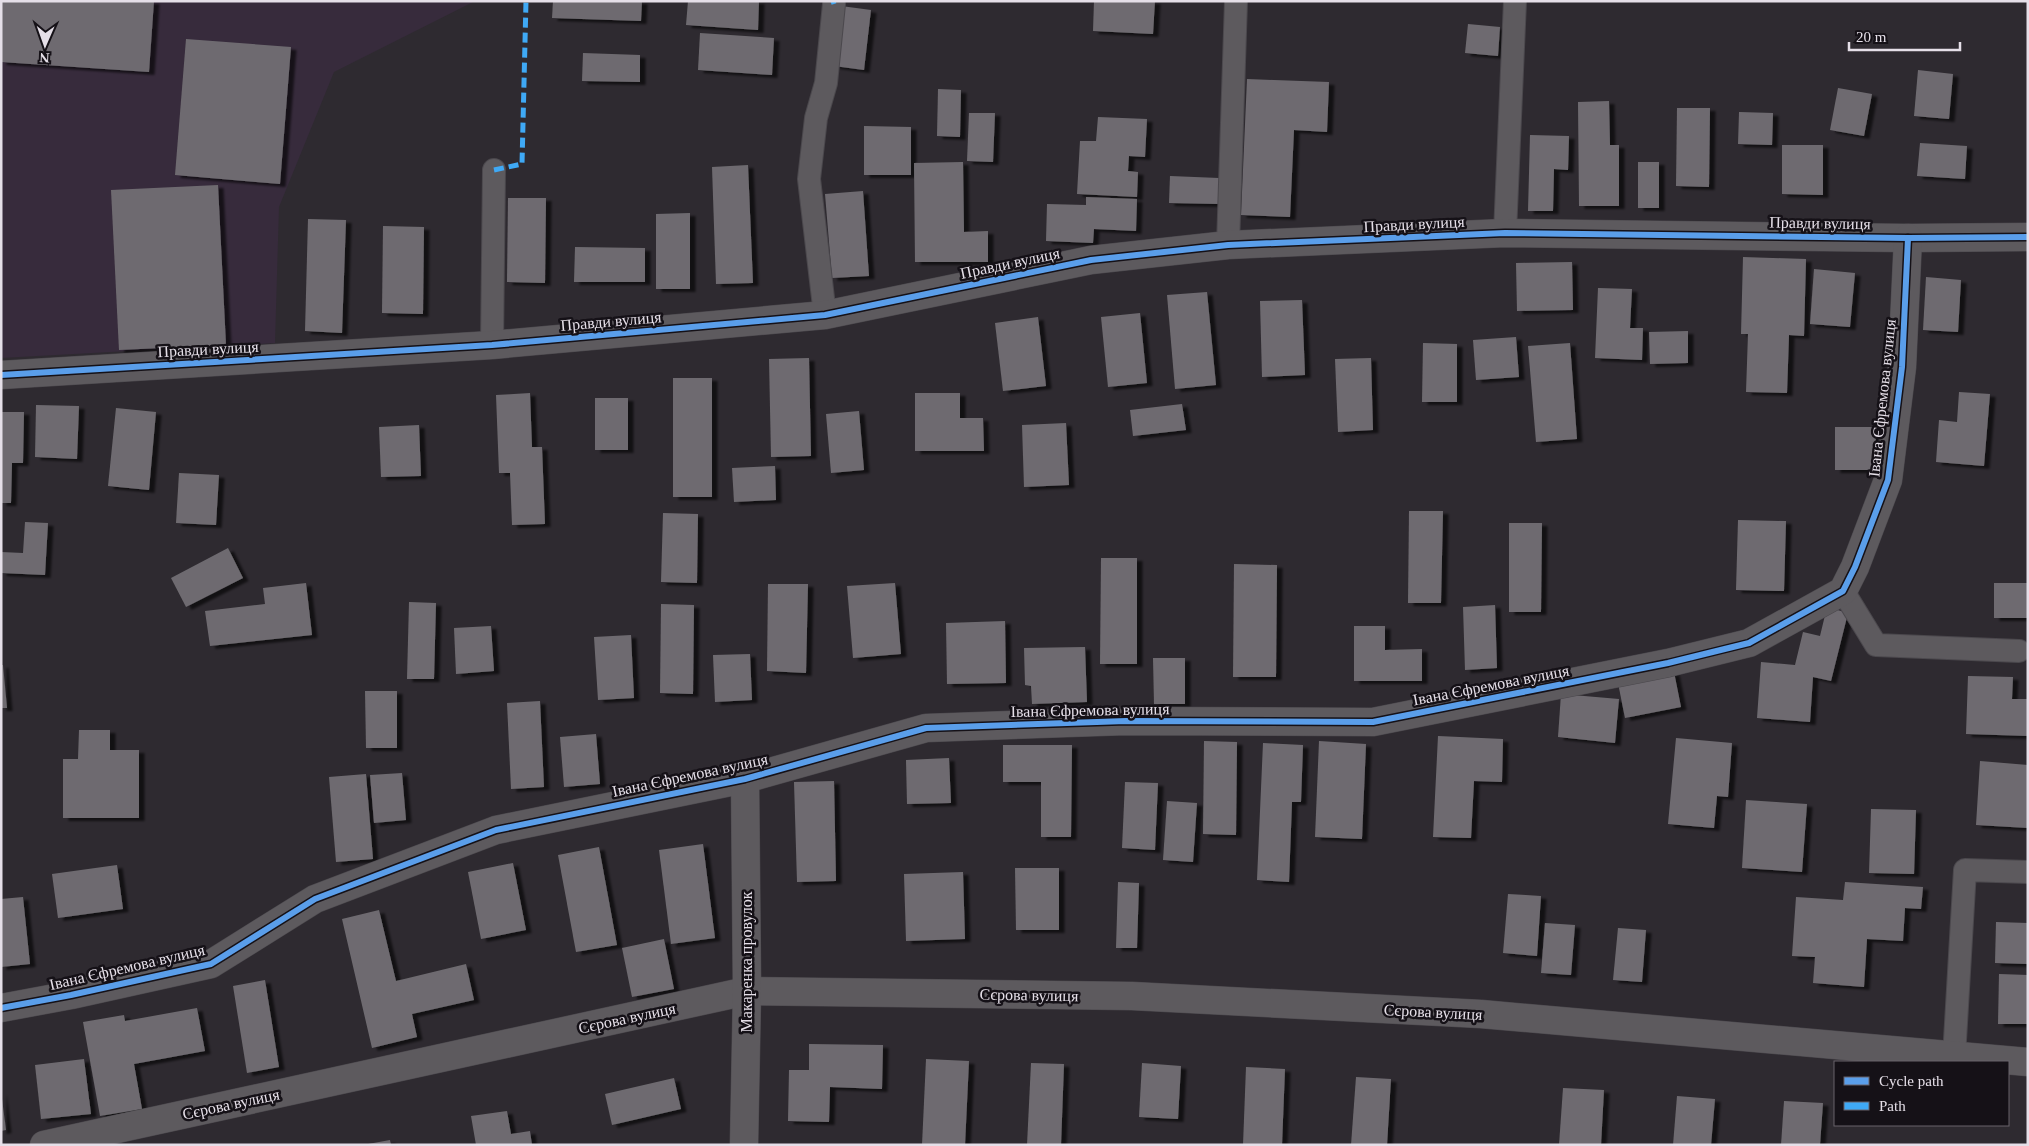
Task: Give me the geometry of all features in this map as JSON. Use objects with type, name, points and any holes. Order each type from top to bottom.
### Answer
[{"type":"street","name":"Правди вулиця","points":[[1,375],[492,345],[825,315],[1090,260],[1228,245],[1505,233],[1908,238],[2028,237]]},
{"type":"street","name":"Івана Єфремова вулиця","points":[[1,1008],[71,995],[211,964],[315,899],[496,830],[745,779],[926,728],[1126,721],[1373,722],[1668,663],[1749,643],[1843,592],[1855,566],[1888,480],[1902,366],[1908,238]]},
{"type":"street","name":"Макаренка провулок","points":[[744,1145],[748,991],[745,779]]},
{"type":"street","name":"Сєрова вулиця","points":[[44,1145],[748,991],[1132,996],[1481,1014],[2028,1062]]},
{"type":"lane","points":[[1228,245],[1236,1]]},
{"type":"lane","points":[[1505,233],[1515,1]]},
{"type":"lane","points":[[825,315],[809,179],[816,118],[826,83],[834,4]]},
{"type":"lane","points":[[492,345],[494,170]]},
{"type":"lane","points":[[1843,592],[1876,645],[2019,651]]},
{"type":"lane","points":[[1954,1057],[1965,870],[2028,872]]},
{"type":"shaded area","points":[[1,1],[475,1],[334,72],[279,207],[275,343],[1,358]]},
{"type":"building","points":[[1,1],[154,1],[149,72],[1,62]]},
{"type":"building","points":[[553,1],[642,1],[641,21],[552,18]]},
{"type":"building","points":[[688,1],[759,1],[758,30],[686,25]]},
{"type":"building","points":[[1094,1],[1155,1],[1153,34],[1093,31]]},
{"type":"building","points":[[841,6],[871,10],[864,70],[834,66]]},
{"type":"building","points":[[1468,24],[1500,27],[1498,56],[1465,53]]},
{"type":"building","points":[[700,33],[774,38],[772,75],[698,70]]},
{"type":"building","points":[[186,39],[291,47],[280,184],[175,175]]},
{"type":"building","points":[[583,53],[640,55],[640,82],[582,81]]},
{"type":"building","points":[[1918,70],[1953,74],[1949,119],[1914,116]]},
{"type":"building","points":[[1247,79],[1329,82],[1327,132],[1294,130],[1290,217],[1241,215]]},
{"type":"building","points":[[1838,88],[1872,94],[1864,136],[1830,130]]},
{"type":"building","points":[[938,89],[961,90],[960,137],[937,136]]},
{"type":"building","points":[[1609,101],[1610,145],[1619,145],[1619,206],[1579,206],[1578,102]]},
{"type":"building","points":[[1677,108],[1710,108],[1709,187],[1676,186]]},
{"type":"building","points":[[1739,112],[1773,113],[1772,145],[1738,144]]},
{"type":"building","points":[[969,113],[995,113],[993,162],[967,161]]},
{"type":"building","points":[[1098,117],[1147,119],[1145,157],[1129,156],[1128,171],[1138,172],[1137,197],[1077,194],[1080,141],[1096,141]]},
{"type":"building","points":[[864,126],[911,127],[911,175],[864,175]]},
{"type":"building","points":[[1530,135],[1569,136],[1568,170],[1554,169],[1553,211],[1528,211]]},
{"type":"building","points":[[1920,143],[1967,146],[1965,179],[1917,176]]},
{"type":"building","points":[[1782,145],[1823,145],[1823,195],[1782,194]]},
{"type":"building","points":[[963,162],[964,232],[988,231],[988,262],[915,262],[914,163]]},
{"type":"building","points":[[1638,162],[1659,162],[1659,208],[1638,208]]},
{"type":"building","points":[[748,165],[753,283],[716,284],[712,167]]},
{"type":"building","points":[[1170,176],[1219,178],[1219,204],[1169,203]]},
{"type":"building","points":[[218,185],[226,345],[119,350],[111,190]]},
{"type":"building","points":[[863,191],[869,276],[832,278],[825,194]]},
{"type":"building","points":[[1086,197],[1137,199],[1136,231],[1094,229],[1093,243],[1046,241],[1047,204],[1086,205]]},
{"type":"building","points":[[508,198],[546,198],[545,283],[507,282]]},
{"type":"building","points":[[690,213],[690,289],[656,289],[656,214]]},
{"type":"building","points":[[308,219],[346,220],[342,333],[305,331]]},
{"type":"building","points":[[383,226],[424,227],[423,314],[382,313]]},
{"type":"building","points":[[575,247],[645,248],[645,282],[574,282]]},
{"type":"building","points":[[1743,257],[1806,259],[1804,336],[1789,335],[1787,393],[1746,392],[1748,334],[1741,334]]},
{"type":"building","points":[[1572,262],[1573,310],[1517,311],[1516,263]]},
{"type":"building","points":[[1814,269],[1855,273],[1850,327],[1810,324]]},
{"type":"building","points":[[1926,277],[1961,280],[1958,332],[1923,330]]},
{"type":"building","points":[[1598,288],[1632,289],[1630,328],[1643,328],[1642,360],[1595,358]]},
{"type":"building","points":[[1207,292],[1216,385],[1175,389],[1167,295]]},
{"type":"building","points":[[1302,300],[1305,375],[1262,377],[1260,301]]},
{"type":"building","points":[[1140,313],[1147,383],[1108,387],[1101,317]]},
{"type":"building","points":[[1038,317],[1046,386],[1003,391],[995,323]]},
{"type":"building","points":[[1688,331],[1688,363],[1650,364],[1649,332]]},
{"type":"building","points":[[1516,337],[1519,377],[1476,380],[1473,340]]},
{"type":"building","points":[[1423,343],[1457,344],[1457,402],[1422,402]]},
{"type":"building","points":[[1570,343],[1577,439],[1536,442],[1528,346]]},
{"type":"building","points":[[809,358],[811,456],[771,457],[769,359]]},
{"type":"building","points":[[1371,358],[1373,430],[1338,432],[1335,359]]},
{"type":"building","points":[[673,378],[712,378],[712,497],[673,497]]},
{"type":"building","points":[[1959,392],[1990,394],[1984,466],[1936,462],[1939,420],[1957,422]]},
{"type":"building","points":[[530,393],[532,447],[542,447],[545,524],[512,525],[510,473],[499,473],[496,395]]},
{"type":"building","points":[[915,393],[960,393],[960,418],[983,418],[984,451],[915,451]]},
{"type":"building","points":[[595,398],[628,398],[628,450],[595,450]]},
{"type":"building","points":[[1182,404],[1186,430],[1133,436],[1130,410]]},
{"type":"building","points":[[36,405],[79,406],[77,459],[35,457]]},
{"type":"building","points":[[116,408],[156,412],[149,490],[108,486]]},
{"type":"building","points":[[859,411],[864,470],[831,473],[826,414]]},
{"type":"building","points":[[1,412],[24,412],[23,463],[12,463],[11,503],[1,503]]},
{"type":"building","points":[[1066,423],[1069,485],[1024,487],[1022,425]]},
{"type":"building","points":[[419,425],[421,476],[381,477],[379,427]]},
{"type":"building","points":[[1835,427],[1876,427],[1875,470],[1835,470]]},
{"type":"building","points":[[775,466],[776,500],[734,502],[732,468]]},
{"type":"building","points":[[179,473],[219,475],[216,525],[176,523]]},
{"type":"building","points":[[1409,511],[1443,511],[1441,603],[1408,603]]},
{"type":"building","points":[[663,513],[698,514],[697,583],[661,582]]},
{"type":"building","points":[[1738,520],[1786,521],[1784,591],[1736,590]]},
{"type":"building","points":[[25,522],[48,523],[45,575],[1,573],[1,552],[23,553]]},
{"type":"building","points":[[1509,523],[1542,523],[1541,612],[1509,612]]},
{"type":"building","points":[[228,548],[243,578],[186,607],[171,578]]},
{"type":"building","points":[[1101,558],[1137,558],[1137,664],[1100,664]]},
{"type":"building","points":[[1234,564],[1277,565],[1276,677],[1233,677]]},
{"type":"building","points":[[306,583],[312,635],[210,646],[205,611],[265,604],[263,588]]},
{"type":"building","points":[[895,583],[901,654],[853,658],[847,586]]},
{"type":"building","points":[[1994,583],[2028,583],[2028,618],[1994,618]]},
{"type":"building","points":[[768,584],[808,584],[806,673],[767,671]]},
{"type":"building","points":[[409,602],[436,603],[434,679],[407,679]]},
{"type":"building","points":[[661,604],[694,605],[693,694],[660,693]]},
{"type":"building","points":[[1495,605],[1497,668],[1465,670],[1463,607]]},
{"type":"building","points":[[1827,607],[1848,613],[1831,681],[1813,677],[1810,722],[1757,718],[1761,662],[1795,665],[1803,632],[1820,636]]},
{"type":"building","points":[[1005,621],[1006,683],[947,684],[946,623]]},
{"type":"building","points":[[491,626],[494,671],[456,674],[454,628]]},
{"type":"building","points":[[1354,626],[1385,626],[1385,650],[1422,649],[1422,681],[1354,681]]},
{"type":"building","points":[[631,635],[634,698],[598,700],[594,637]]},
{"type":"building","points":[[1085,647],[1087,702],[1032,704],[1031,686],[1025,685],[1024,648]]},
{"type":"building","points":[[750,654],[752,700],[715,702],[713,655]]},
{"type":"building","points":[[1153,658],[1185,658],[1185,704],[1154,704]]},
{"type":"building","points":[[1,665],[3,665],[7,708],[1,708]]},
{"type":"building","points":[[1674,672],[1681,707],[1625,718],[1618,683]]},
{"type":"building","points":[[1968,676],[2013,677],[2012,699],[2028,699],[2028,736],[1966,734]]},
{"type":"building","points":[[365,691],[397,691],[397,748],[366,748]]},
{"type":"building","points":[[1561,694],[1619,699],[1615,743],[1558,737]]},
{"type":"building","points":[[540,701],[544,787],[511,789],[507,703]]},
{"type":"building","points":[[79,730],[110,730],[110,750],[139,750],[139,818],[63,818],[63,759],[78,759]]},
{"type":"building","points":[[596,734],[600,784],[564,787],[560,737]]},
{"type":"building","points":[[1438,736],[1503,739],[1502,782],[1474,781],[1471,838],[1433,837]]},
{"type":"building","points":[[1676,738],[1732,743],[1728,797],[1717,796],[1714,828],[1668,824]]},
{"type":"building","points":[[1204,741],[1237,742],[1236,835],[1203,834]]},
{"type":"building","points":[[1319,741],[1366,744],[1362,839],[1315,837]]},
{"type":"building","points":[[1263,743],[1303,745],[1301,802],[1292,802],[1289,882],[1257,880]]},
{"type":"building","points":[[1003,745],[1072,745],[1071,837],[1041,837],[1041,782],[1003,782]]},
{"type":"building","points":[[949,758],[951,803],[907,804],[906,760]]},
{"type":"building","points":[[1980,761],[2028,765],[2028,828],[1976,825]]},
{"type":"building","points":[[402,773],[406,820],[374,823],[370,775]]},
{"type":"building","points":[[366,774],[373,859],[336,862],[329,777]]},
{"type":"building","points":[[834,781],[836,881],[797,882],[794,782]]},
{"type":"building","points":[[1125,782],[1158,783],[1155,850],[1122,848]]},
{"type":"building","points":[[1746,800],[1807,804],[1802,872],[1742,868]]},
{"type":"building","points":[[1167,801],[1197,803],[1193,862],[1163,860]]},
{"type":"building","points":[[1871,809],[1916,810],[1914,874],[1869,873]]},
{"type":"building","points":[[703,844],[715,938],[671,944],[659,850]]},
{"type":"building","points":[[599,847],[617,945],[576,952],[558,855]]},
{"type":"building","points":[[513,863],[526,930],[481,939],[468,872]]},
{"type":"building","points":[[117,865],[123,909],[58,918],[52,874]]},
{"type":"building","points":[[1015,868],[1059,868],[1059,930],[1016,930]]},
{"type":"building","points":[[963,872],[965,939],[906,941],[904,874]]},
{"type":"building","points":[[1118,882],[1139,883],[1137,948],[1116,948]]},
{"type":"building","points":[[1845,882],[1923,887],[1921,909],[1905,908],[1903,941],[1867,939],[1864,987],[1813,983],[1815,957],[1792,956],[1796,897],[1843,900]]},
{"type":"building","points":[[1508,894],[1541,896],[1537,956],[1503,953]]},
{"type":"building","points":[[23,897],[30,964],[1,967],[1,899]]},
{"type":"building","points":[[379,910],[396,981],[466,964],[474,1000],[412,1014],[417,1037],[372,1048],[342,919]]},
{"type":"building","points":[[1996,922],[2028,923],[2028,964],[1995,963]]},
{"type":"building","points":[[1545,923],[1575,925],[1571,975],[1541,973]]},
{"type":"building","points":[[1618,928],[1646,930],[1642,982],[1613,980]]},
{"type":"building","points":[[664,939],[674,989],[632,997],[622,948]]},
{"type":"building","points":[[1999,974],[2028,975],[2028,1024],[1998,1024]]},
{"type":"building","points":[[265,980],[279,1067],[247,1073],[233,986]]},
{"type":"building","points":[[197,1008],[205,1051],[134,1064],[142,1109],[100,1116],[83,1022],[124,1015],[125,1021]]},
{"type":"building","points":[[809,1044],[883,1045],[882,1089],[830,1087],[829,1122],[788,1121],[789,1070],[809,1070]]},
{"type":"building","points":[[84,1059],[91,1114],[41,1119],[35,1065]]},
{"type":"building","points":[[926,1059],[969,1061],[965,1145],[922,1145]]},
{"type":"building","points":[[1031,1063],[1064,1064],[1061,1145],[1027,1145]]},
{"type":"building","points":[[1142,1063],[1181,1066],[1178,1119],[1139,1117]]},
{"type":"building","points":[[1246,1067],[1285,1069],[1282,1145],[1243,1145]]},
{"type":"building","points":[[1356,1077],[1391,1079],[1387,1145],[1351,1145]]},
{"type":"building","points":[[674,1078],[681,1109],[612,1125],[605,1094]]},
{"type":"building","points":[[1563,1088],[1604,1090],[1601,1145],[1559,1145]]},
{"type":"building","points":[[1,1091],[6,1130],[1,1131]]},
{"type":"building","points":[[1677,1096],[1715,1099],[1711,1145],[1673,1145]]},
{"type":"building","points":[[1784,1101],[1823,1103],[1820,1145],[1781,1145]]},
{"type":"building","points":[[507,1111],[511,1134],[530,1131],[532,1145],[476,1145],[471,1116]]},
{"type":"building","points":[[390,1140],[391,1145],[368,1144]]},
{"type":"marked path","points":[[494,170],[522,164],[526,1]]},
{"type":"cycle path","points":[[1,375],[492,345],[825,315],[1091,260],[1228,245],[1505,233],[1908,238],[2028,237]]},
{"type":"cycle path","points":[[1,1008],[71,995],[211,964],[315,899],[496,830],[745,779],[926,728],[1126,721],[1373,722],[1668,663],[1749,643],[1843,591],[1855,567],[1888,480],[1902,367],[1908,238]]}]
